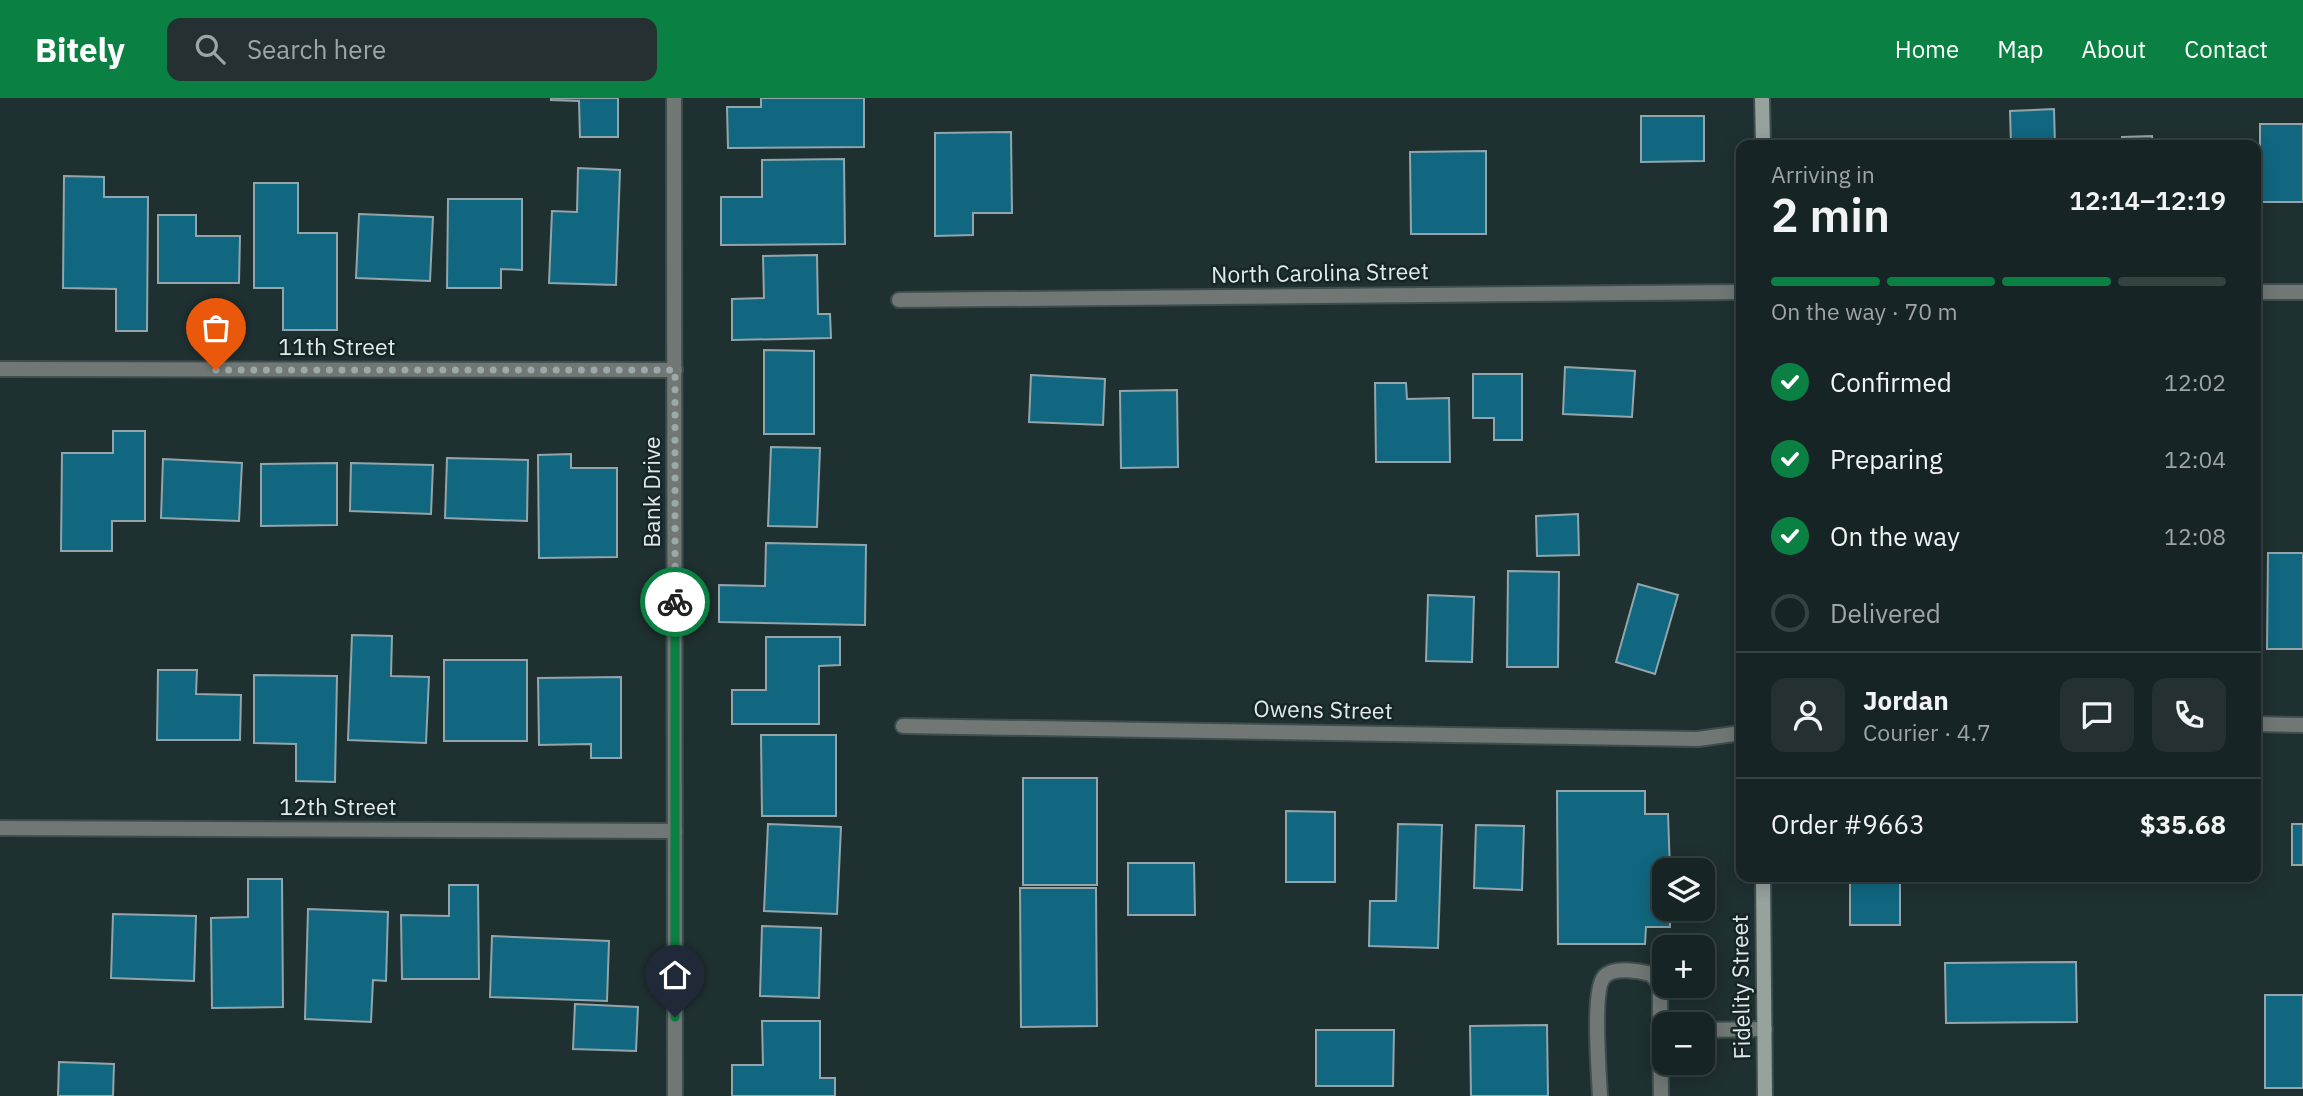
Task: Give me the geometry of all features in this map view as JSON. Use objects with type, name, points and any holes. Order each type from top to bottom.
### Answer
[{"type":"main road","points":[[1762,98],[1763,140]]},
{"type":"main road","name":"Fidelity Street","points":[[1763,882],[1765,1096]]},
{"type":"street","name":"Bank Drive","points":[[674,98],[675,1096]]},
{"type":"street","name":"North Carolina Street","points":[[899,300],[1736,292]]},
{"type":"street","points":[[2261,292],[2303,292]]},
{"type":"street","name":"11th Street","points":[[0,369],[675,370]]},
{"type":"street","points":[[2261,724],[2303,725]]},
{"type":"street","name":"Owens Street","points":[[903,726],[1698,739],[1736,734]]},
{"type":"street","name":"12th Street","points":[[0,828],[675,831]]},
{"type":"street","points":[[1600,1096],[1597,1005],[1603,977],[1612,971],[1651,974],[1660,984],[1661,1012]]},
{"type":"street","points":[[1715,1030],[1765,1029]]},
{"type":"street","points":[[1661,1075],[1661,1096]]},
{"type":"building","points":[[551,98],[618,98],[618,137],[580,137],[579,101]]},
{"type":"building","points":[[761,98],[864,98],[864,147],[728,148],[727,107],[761,107]]},
{"type":"building","points":[[2054,109],[2055,140],[2011,140],[2010,111]]},
{"type":"building","points":[[1641,116],[1704,116],[1704,161],[1641,162]]},
{"type":"building","points":[[2260,124],[2303,124],[2303,202],[2261,202]]},
{"type":"building","points":[[1011,132],[1012,213],[973,213],[973,235],[935,236],[935,133]]},
{"type":"building","points":[[2152,136],[2152,140],[2122,140],[2122,137]]},
{"type":"building","points":[[1486,151],[1486,234],[1411,234],[1410,152]]},
{"type":"building","points":[[844,159],[845,244],[721,245],[721,197],[762,197],[762,160]]},
{"type":"building","points":[[578,168],[620,170],[616,285],[549,283],[552,211],[577,212]]},
{"type":"building","points":[[64,176],[104,177],[104,197],[148,197],[147,331],[116,331],[116,289],[63,288]]},
{"type":"building","points":[[254,183],[298,183],[298,233],[337,233],[337,330],[283,330],[283,288],[254,288]]},
{"type":"building","points":[[448,199],[522,199],[522,270],[501,269],[501,288],[447,288]]},
{"type":"building","points":[[359,214],[433,217],[430,281],[356,278]]},
{"type":"building","points":[[158,215],[196,215],[196,236],[240,236],[239,283],[158,283]]},
{"type":"building","points":[[817,255],[818,314],[830,314],[831,338],[732,340],[732,299],[764,298],[763,256]]},
{"type":"building","points":[[764,350],[814,351],[814,434],[764,434]]},
{"type":"building","points":[[1565,367],[1635,371],[1632,417],[1563,414]]},
{"type":"building","points":[[1473,374],[1522,374],[1522,440],[1494,440],[1494,418],[1473,418]]},
{"type":"building","points":[[1031,375],[1105,379],[1103,425],[1029,422]]},
{"type":"building","points":[[1375,383],[1406,383],[1407,399],[1449,398],[1450,462],[1376,462]]},
{"type":"building","points":[[1177,390],[1178,467],[1121,468],[1120,391]]},
{"type":"building","points":[[113,431],[145,431],[145,521],[112,521],[112,551],[61,551],[62,453],[113,453]]},
{"type":"building","points":[[771,447],[820,448],[817,527],[768,526]]},
{"type":"building","points":[[571,454],[571,468],[617,468],[617,557],[539,558],[538,455]]},
{"type":"building","points":[[447,458],[528,460],[527,521],[445,518]]},
{"type":"building","points":[[163,459],[242,463],[239,521],[161,518]]},
{"type":"building","points":[[337,463],[337,525],[261,526],[261,464]]},
{"type":"building","points":[[351,463],[433,465],[431,514],[350,511]]},
{"type":"building","points":[[1578,514],[1579,555],[1537,556],[1536,516]]},
{"type":"building","points":[[766,543],[866,545],[865,625],[719,622],[719,585],[765,586]]},
{"type":"building","points":[[2268,553],[2303,553],[2303,649],[2267,649]]},
{"type":"building","points":[[1508,571],[1559,572],[1558,667],[1507,667]]},
{"type":"building","points":[[1638,584],[1678,595],[1655,674],[1616,662]]},
{"type":"building","points":[[1428,595],[1474,597],[1472,662],[1426,661]]},
{"type":"building","points":[[352,635],[392,636],[391,676],[429,677],[426,743],[348,740]]},
{"type":"building","points":[[766,637],[840,637],[840,665],[819,666],[819,724],[732,724],[732,690],[766,690]]},
{"type":"building","points":[[444,660],[527,660],[527,741],[444,741]]},
{"type":"building","points":[[158,670],[197,670],[196,694],[241,695],[240,740],[157,740]]},
{"type":"building","points":[[254,675],[337,676],[335,782],[296,781],[296,744],[254,743]]},
{"type":"building","points":[[621,677],[621,758],[591,758],[591,744],[539,745],[538,678]]},
{"type":"building","points":[[761,735],[836,735],[836,816],[762,816]]},
{"type":"building","points":[[1023,778],[1097,778],[1097,885],[1023,885]]},
{"type":"building","points":[[1557,791],[1645,791],[1645,814],[1668,814],[1670,858],[1652,858],[1652,921],[1670,921],[1670,927],[1646,927],[1645,944],[1558,944]]},
{"type":"building","points":[[1286,811],[1335,812],[1335,882],[1286,882]]},
{"type":"building","points":[[768,824],[841,827],[837,914],[764,911]]},
{"type":"building","points":[[1398,824],[1442,825],[1438,948],[1369,946],[1370,901],[1396,901]]},
{"type":"building","points":[[2292,824],[2303,824],[2303,865],[2292,865]]},
{"type":"building","points":[[1476,825],[1524,826],[1522,890],[1474,888]]},
{"type":"building","points":[[1128,863],[1194,863],[1195,915],[1128,915]]},
{"type":"building","points":[[248,879],[282,879],[283,1007],[212,1008],[211,918],[248,917]]},
{"type":"building","points":[[1850,882],[1900,882],[1900,925],[1850,925]]},
{"type":"building","points":[[449,885],[478,885],[479,979],[402,979],[401,915],[449,916]]},
{"type":"building","points":[[1020,888],[1096,888],[1097,1026],[1021,1027]]},
{"type":"building","points":[[308,909],[388,912],[386,981],[373,980],[371,1022],[305,1019]]},
{"type":"building","points":[[113,914],[196,916],[194,981],[111,978]]},
{"type":"building","points":[[762,926],[821,928],[819,998],[760,996]]},
{"type":"building","points":[[492,936],[609,941],[607,1001],[490,997]]},
{"type":"building","points":[[2076,962],[2077,1022],[1946,1023],[1945,963]]},
{"type":"building","points":[[2265,995],[2303,995],[2303,1088],[2265,1088]]},
{"type":"building","points":[[575,1004],[638,1007],[636,1051],[573,1049]]},
{"type":"building","points":[[762,1021],[820,1021],[820,1078],[835,1078],[835,1096],[732,1096],[732,1065],[763,1065]]},
{"type":"building","points":[[1547,1025],[1548,1096],[1471,1096],[1470,1026]]},
{"type":"building","points":[[1316,1030],[1394,1030],[1393,1086],[1316,1086]]},
{"type":"building","points":[[59,1062],[114,1064],[113,1096],[58,1096]]},
{"type":"way so far","points":[[216,370],[675,370],[675,602]]},
{"type":"route","points":[[675,602],[675,1017]]}]
